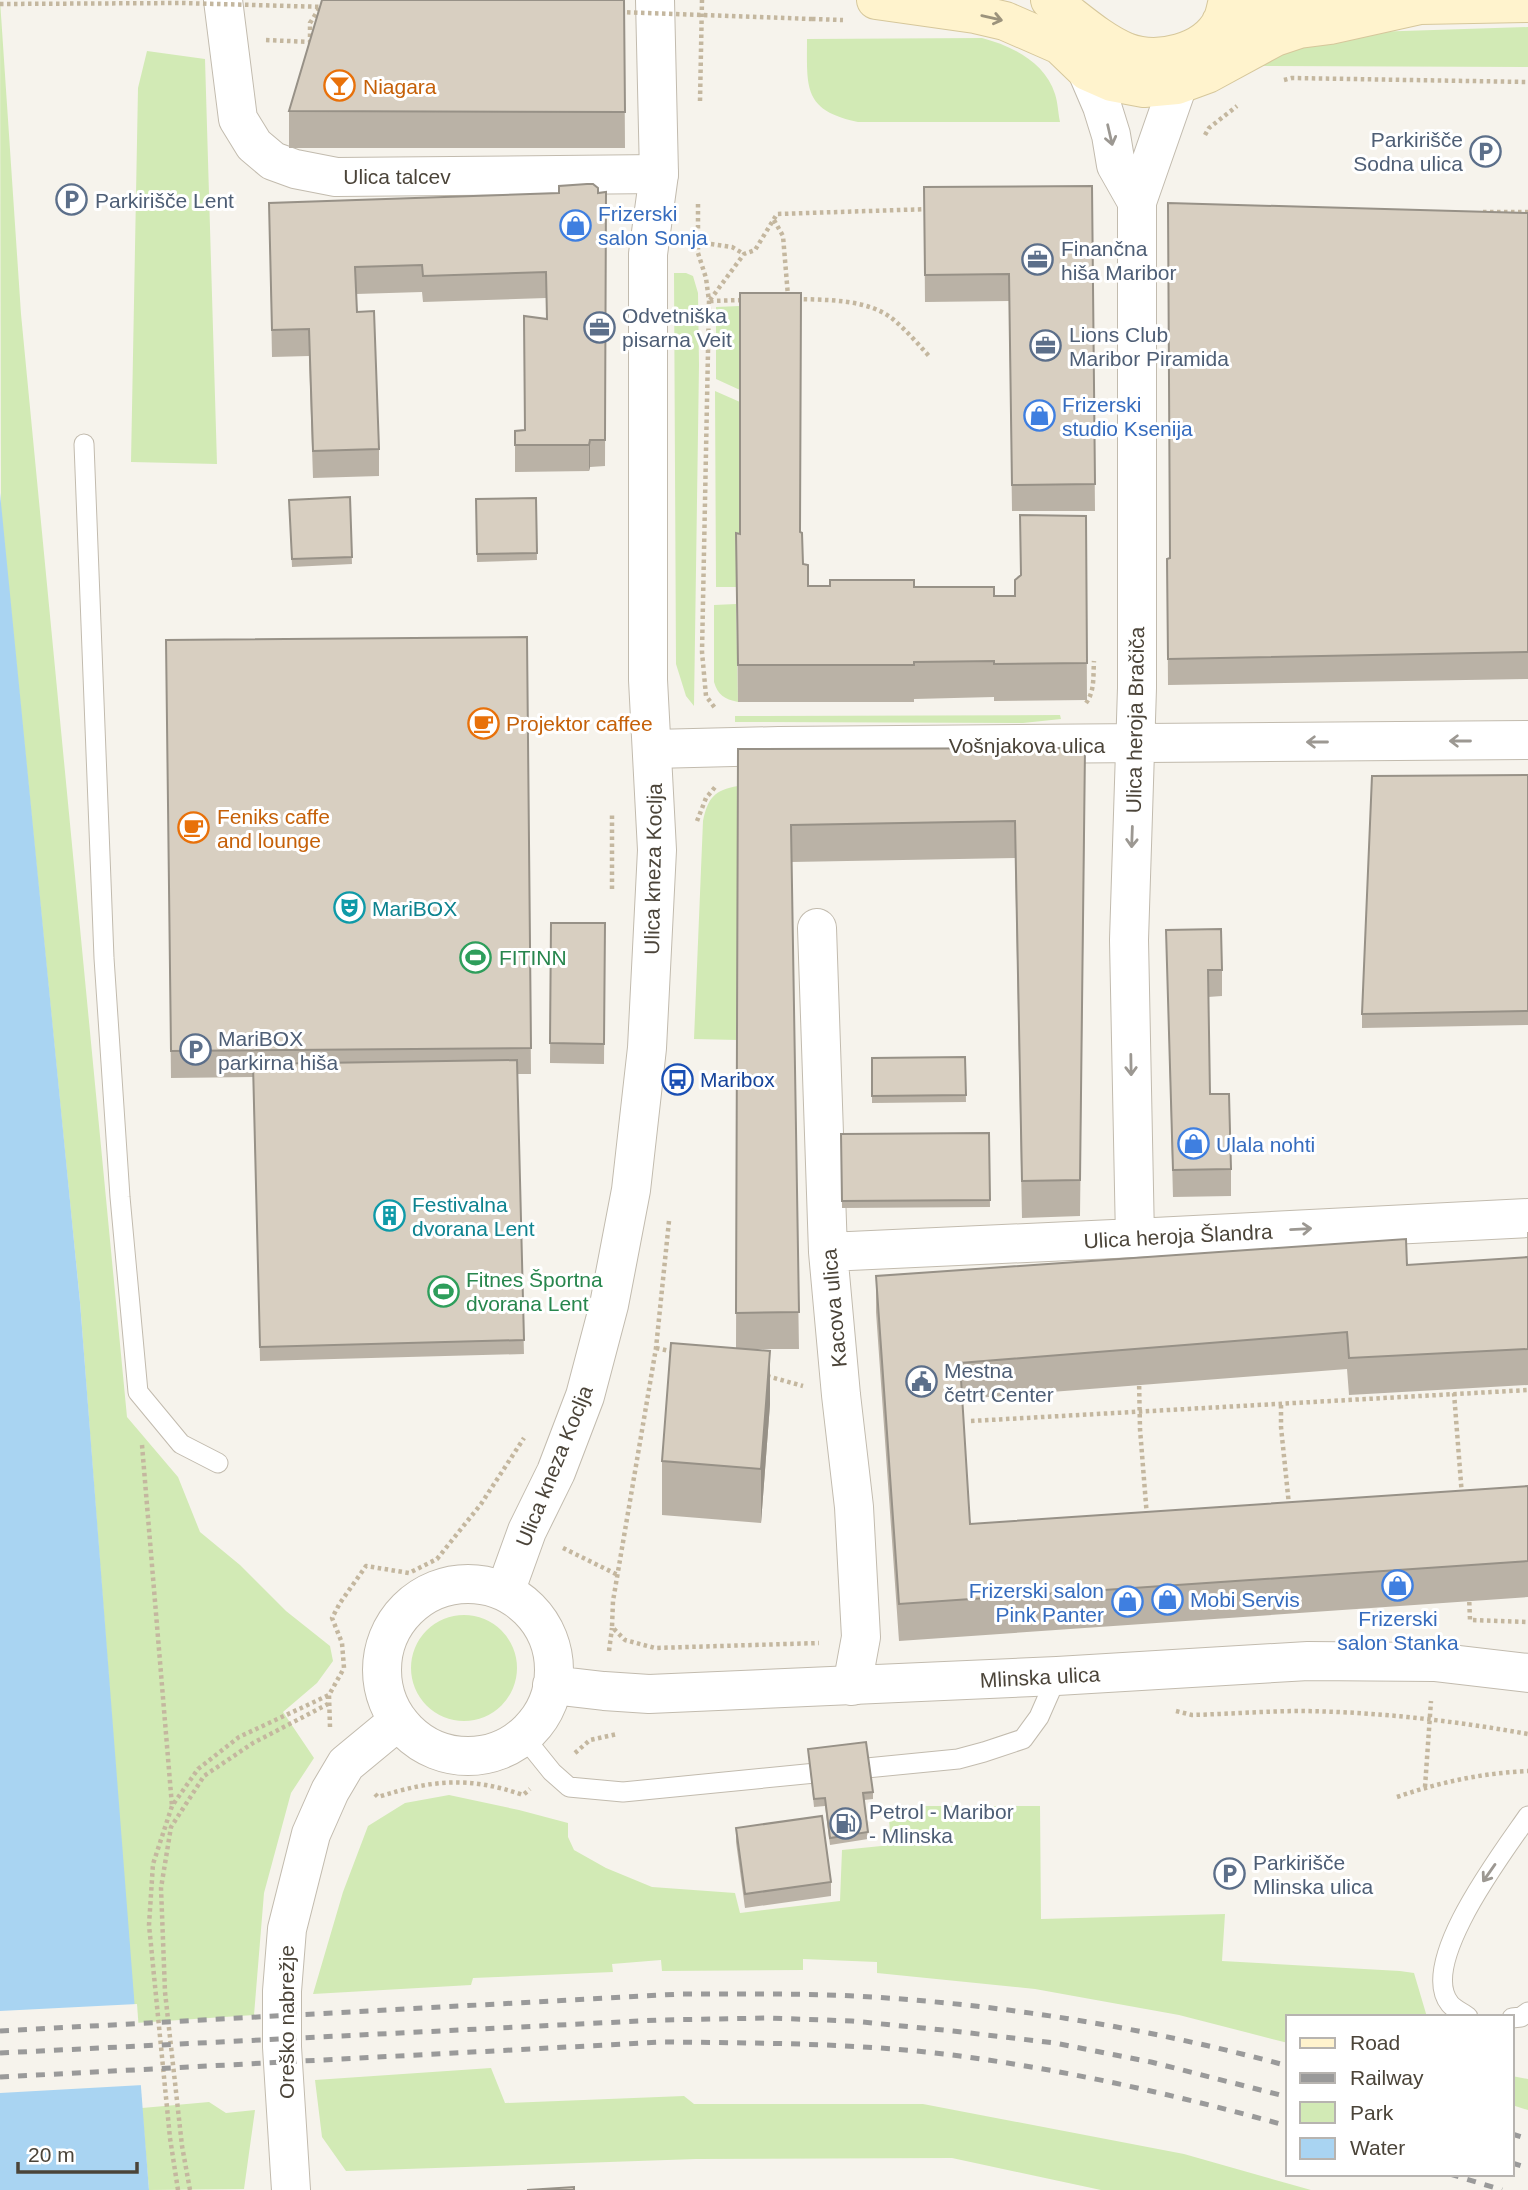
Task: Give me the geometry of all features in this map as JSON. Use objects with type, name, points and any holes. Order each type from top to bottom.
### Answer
[{"type":"main road","points":[[1049,0],[1105,41],[1127,52],[1147,57],[1171,56],[1191,49],[1209,37],[1225,11],[1252,12],[1294,4],[1342,0]]},
{"type":"main road","points":[[1049,0],[1052,22],[1073,58]]},
{"type":"main road","points":[[863,10],[975,14],[1004,21],[1112,82],[1144,88],[1177,85],[1207,74],[1251,48],[1299,29],[1330,25],[1402,3],[1528,3]]},
{"type":"street","name":"Ulica talcev","points":[[223,0],[238,119],[254,145],[273,161],[295,169],[336,177],[659,174]]},
{"type":"street","name":"Ulica kneza Koclja","points":[[505,1592],[527,1531],[556,1472],[585,1396],[609,1305],[631,1190],[648,1048],[657,850],[648,680],[648,254],[659,174],[655,0]]},
{"type":"street","name":"Ulica heroja Bračiča","points":[[1135,1238],[1129,940],[1137,688],[1137,202],[1191,49]]},
{"type":"street","name":"Ulica heroja Bračiča","points":[[1073,58],[1102,106],[1116,165],[1137,202]]},
{"type":"street","name":"Vošnjakova ulica","points":[[653,749],[1528,740]]},
{"type":"street","name":"Kacova ulica","points":[[817,928],[828,1252],[854,1507],[861,1637],[852,1686]]},
{"type":"street","name":"Ulica heroja Šlandra","points":[[828,1252],[1528,1218]]},
{"type":"street","points":[[471,1583],[505,1592],[523,1604],[539,1620],[549,1641],[554,1663],[552,1685],[547,1704],[523,1736],[506,1747],[487,1754],[447,1754],[412,1736],[398,1721],[385,1693],[382,1661],[391,1630],[416,1600],[433,1590],[471,1583]]},
{"type":"street","name":"Mlinska ulica","points":[[552,1685],[649,1694],[1057,1676],[1308,1661],[1433,1662],[1528,1673]]},
{"type":"street","name":"Oreško nabrežje","points":[[291,2190],[282,2047],[282,1991],[287,1929],[310,1834],[330,1791],[346,1765],[398,1721]]},
{"type":"lane","points":[[84,444],[104,958],[120,1197],[138,1392],[181,1444],[218,1463]]},
{"type":"lane","points":[[523,1736],[552,1772],[569,1787],[623,1792],[958,1759],[1023,1739],[1038,1717],[1057,1676]]},
{"type":"lane","points":[[1465,2015],[1449,2003],[1442,1980],[1448,1947],[1479,1888],[1528,1816]]},
{"type":"path","points":[[700,107],[702,0]]},
{"type":"path","points":[[0,4],[181,3],[333,7]]},
{"type":"path","points":[[302,43],[310,41],[310,23],[320,7]]},
{"type":"path","points":[[615,12],[812,19],[863,10]]},
{"type":"path","points":[[1274,84],[1292,78],[1528,82]]},
{"type":"path","points":[[1202,139],[1209,128],[1239,104]]},
{"type":"path","points":[[698,201],[698,253],[706,278],[709,301],[702,652],[706,696],[715,706],[716,719]]},
{"type":"path","points":[[709,301],[744,254],[755,250],[777,214],[934,209]]},
{"type":"path","points":[[1480,212],[1528,212]]},
{"type":"path","points":[[774,219],[783,236],[789,299]]},
{"type":"path","points":[[697,242],[732,247],[744,254]]},
{"type":"path","points":[[775,299],[834,300],[868,307],[892,318],[929,356]]},
{"type":"path","points":[[709,301],[749,300]]},
{"type":"path","points":[[695,828],[706,798],[716,786],[716,776]]},
{"type":"path","points":[[612,814],[612,895]]},
{"type":"path","points":[[670,1209],[656,1348],[613,1601],[612,1628],[625,1640],[655,1648],[829,1642]]},
{"type":"path","points":[[656,1348],[682,1355]]},
{"type":"path","points":[[1138,1371],[1147,1519]]},
{"type":"path","points":[[761,1375],[841,1395]]},
{"type":"path","points":[[1454,1381],[1462,1505]]},
{"type":"path","points":[[971,1421],[1528,1390]]},
{"type":"path","points":[[138,1392],[172,1806]]},
{"type":"path","points":[[1281,1405],[1280,1427],[1289,1510]]},
{"type":"path","points":[[529,1430],[481,1503],[438,1559],[409,1573],[366,1566],[332,1618],[342,1643],[344,1668],[329,1695],[329,1723],[346,1765],[378,1797],[410,1787],[446,1782],[496,1786],[523,1795],[590,1740],[617,1734]]},
{"type":"path","points":[[1469,1594],[1470,1620],[1528,1622]]},
{"type":"path","points":[[178,2190],[170,2138],[149,1925],[153,1864],[172,1806],[198,1769],[240,1737],[329,1695]]},
{"type":"path","points":[[190,2190],[182,2146],[165,1992],[161,1888],[171,1828],[204,1776],[253,1743],[329,1703]]},
{"type":"path","points":[[1166,1709],[1192,1715],[1306,1711],[1429,1720],[1528,1734]]},
{"type":"path","points":[[1425,1787],[1429,1720]]},
{"type":"path","points":[[1397,1797],[1425,1787],[1495,1773],[1528,1771]]},
{"type":"green space","points":[[0,0],[21,314],[127,1417],[178,1477],[200,1532],[240,1565],[286,1611],[330,1646],[333,1661],[317,1683],[283,1712],[314,1758],[291,1793],[264,1893],[254,2015],[135,2023],[80,1302],[1,511]]},
{"type":"green space","points":[[1528,27],[1528,67],[1263,66],[1295,47],[1341,33]]},
{"type":"green space","points":[[982,38],[1016,51],[1044,73],[1055,94],[1060,122],[858,122],[827,111],[812,94],[809,84],[807,39]]},
{"type":"green space","points":[[147,51],[205,59],[217,464],[131,462],[138,88]]},
{"type":"green space","points":[[674,273],[693,276],[698,293],[694,706],[686,696],[676,664]]},
{"type":"green space","points":[[763,305],[740,390],[716,379],[716,307]]},
{"type":"green space","points":[[715,391],[740,402],[740,570],[736,570],[736,587],[716,587]]},
{"type":"green space","points":[[736,604],[738,702],[722,696],[714,682],[714,605]]},
{"type":"green space","points":[[1060,715],[1061,719],[1023,723],[735,722],[735,716]]},
{"type":"green space","points":[[738,786],[738,1040],[694,1039],[703,821],[713,796]]},
{"type":"green space","points":[[464,1615],[484,1619],[502,1630],[513,1648],[517,1668],[513,1688],[502,1706],[484,1717],[464,1721],[444,1717],[426,1706],[415,1688],[411,1668],[415,1648],[426,1630],[444,1619]]},
{"type":"green space","points":[[449,1795],[568,1823],[568,1837],[574,1850],[606,1868],[652,1887],[735,1893],[740,1913],[840,1901],[842,1850],[891,1845],[888,1806],[1040,1806],[1041,1919],[1225,1914],[1222,1961],[1414,1973],[1426,2015],[1286,2015],[1286,2042],[1179,2015],[1035,1989],[877,1973],[877,1962],[803,1959],[803,1970],[662,1971],[661,1960],[612,1964],[613,1972],[473,1978],[471,1985],[313,1994],[343,1892],[368,1826],[405,1803]]},
{"type":"green space","points":[[491,2068],[505,2103],[684,2096],[694,2104],[923,2104],[1184,2154],[1311,2190],[1101,2190],[952,2158],[696,2159],[346,2171],[322,2137],[315,2080]]},
{"type":"green space","points":[[1514,2076],[1528,2079],[1528,2110],[1514,2106]]},
{"type":"green space","points":[[209,2102],[226,2113],[255,2110],[244,2189],[149,2190],[142,2108]]},
{"type":"water","points":[[0,493],[80,1302],[149,2190],[0,2190]]},
{"type":"pier","points":[[137,2004],[143,2085],[0,2093],[0,2011]]},
{"type":"building","points":[[322,0],[624,0],[625,112],[289,111]]},
{"type":"building","points":[[593,184],[598,188],[598,193],[606,192],[605,440],[590,440],[589,445],[515,445],[515,431],[525,430],[524,316],[547,319],[546,272],[423,276],[422,265],[355,267],[357,312],[374,311],[379,449],[313,451],[309,329],[272,330],[269,203],[559,193],[559,186]]},
{"type":"building","points":[[1092,186],[1095,484],[1012,485],[1009,274],[925,275],[924,187]]},
{"type":"building","points":[[1168,203],[1528,213],[1528,652],[1168,659]]},
{"type":"building","points":[[740,293],[801,293],[800,532],[803,564],[808,565],[808,586],[830,586],[830,580],[914,580],[914,587],[994,587],[994,596],[1015,596],[1015,580],[1021,575],[1020,515],[1086,516],[1087,663],[994,664],[994,661],[914,662],[914,665],[738,665],[736,533],[740,534]]},
{"type":"building","points":[[350,497],[352,557],[292,559],[289,500]]},
{"type":"building","points":[[536,498],[537,553],[477,554],[476,499]]},
{"type":"building","name":"MariBOX","points":[[527,637],[531,1048],[171,1051],[166,640]]},
{"type":"building","points":[[1085,748],[1080,1180],[1022,1181],[1015,821],[791,825],[799,1312],[736,1313],[738,749]]},
{"type":"building","points":[[1528,775],[1528,1011],[1362,1014],[1372,776]]},
{"type":"building","points":[[551,923],[605,923],[604,1044],[550,1043]]},
{"type":"building","points":[[1221,929],[1222,970],[1208,970],[1210,1094],[1229,1094],[1231,1169],[1173,1170],[1166,930]]},
{"type":"building","points":[[965,1057],[966,1095],[872,1096],[872,1058]]},
{"type":"building","name":"Festivalna dvorana Lent","points":[[517,1060],[524,1340],[260,1347],[253,1064]]},
{"type":"building","points":[[989,1133],[990,1200],[842,1201],[841,1134]]},
{"type":"building","points":[[1406,1239],[1407,1265],[1528,1257],[1528,1349],[1349,1358],[1347,1332],[960,1363],[970,1524],[1528,1486],[1528,1561],[899,1604],[876,1276]]},
{"type":"building","points":[[671,1343],[770,1351],[761,1469],[662,1461]]},
{"type":"building","points":[[866,1742],[873,1792],[863,1793],[868,1832],[830,1838],[825,1798],[814,1799],[808,1749]]},
{"type":"building","points":[[822,1816],[831,1882],[745,1894],[736,1828]]},
{"type":"building","points":[[574,2187],[574,2190],[527,2190]]},
{"type":"railway","points":[[0,2031],[681,1994],[825,1995],[925,2001],[1030,2013],[1134,2030],[1286,2065]]},
{"type":"railway","points":[[0,2053],[659,2020],[768,2018],[852,2021],[1055,2043],[1151,2062],[1286,2096]]},
{"type":"railway","points":[[0,2077],[663,2042],[812,2044],[960,2056],[1043,2069],[1166,2095],[1286,2125]]},
{"type":"railway","points":[[1514,2135],[1528,2139]]},
{"type":"railway","points":[[1514,2164],[1528,2168]]},
{"type":"railway","points":[[1456,2176],[1502,2190]]},
{"type":"place","name":"Niagara","points":[[340,86]]},
{"type":"place","name":"Parkirišče Sodna ulica","points":[[1486,151]]},
{"type":"place","name":"Parkirišče Lent","points":[[72,200]]},
{"type":"place","name":"Frizerski salon Sonja","points":[[575,225]]},
{"type":"place","name":"Finančna hiša Maribor","points":[[1038,260]]},
{"type":"place","name":"Odvetniška pisarna Veit","points":[[599,327]]},
{"type":"place","name":"Lions Club Maribor Piramida","points":[[1046,346]]},
{"type":"place","name":"Frizerski studio Ksenija","points":[[1039,416]]},
{"type":"place","name":"Projektor caffee","points":[[483,723]]},
{"type":"place","name":"Feniks caffe and lounge","points":[[194,828]]},
{"type":"place","name":"MariBOX","points":[[349,908]]},
{"type":"place","name":"FITINN","points":[[476,957]]},
{"type":"place","name":"MariBOX parkirna hiša","points":[[195,1050]]},
{"type":"place","name":"Maribox","points":[[677,1079]]},
{"type":"place","name":"Ulala nohti","points":[[1193,1144]]},
{"type":"place","name":"Festivalna dvorana Lent","points":[[389,1216]]},
{"type":"place","name":"Fitnes Športna dvorana Lent","points":[[443,1291]]},
{"type":"place","name":"Mestna četrt Center","points":[[921,1382]]},
{"type":"place","name":"Frizerski salon Stanka","points":[[1398,1586]]},
{"type":"place","name":"Mobi Servis","points":[[1167,1599]]},
{"type":"place","name":"Frizerski salon Pink Panter","points":[[1127,1602]]},
{"type":"place","name":"Petrol - Maribor - Mlinska","points":[[846,1823]]},
{"type":"place","name":"Parkirišče Mlinska ulica","points":[[1230,1874]]}]
